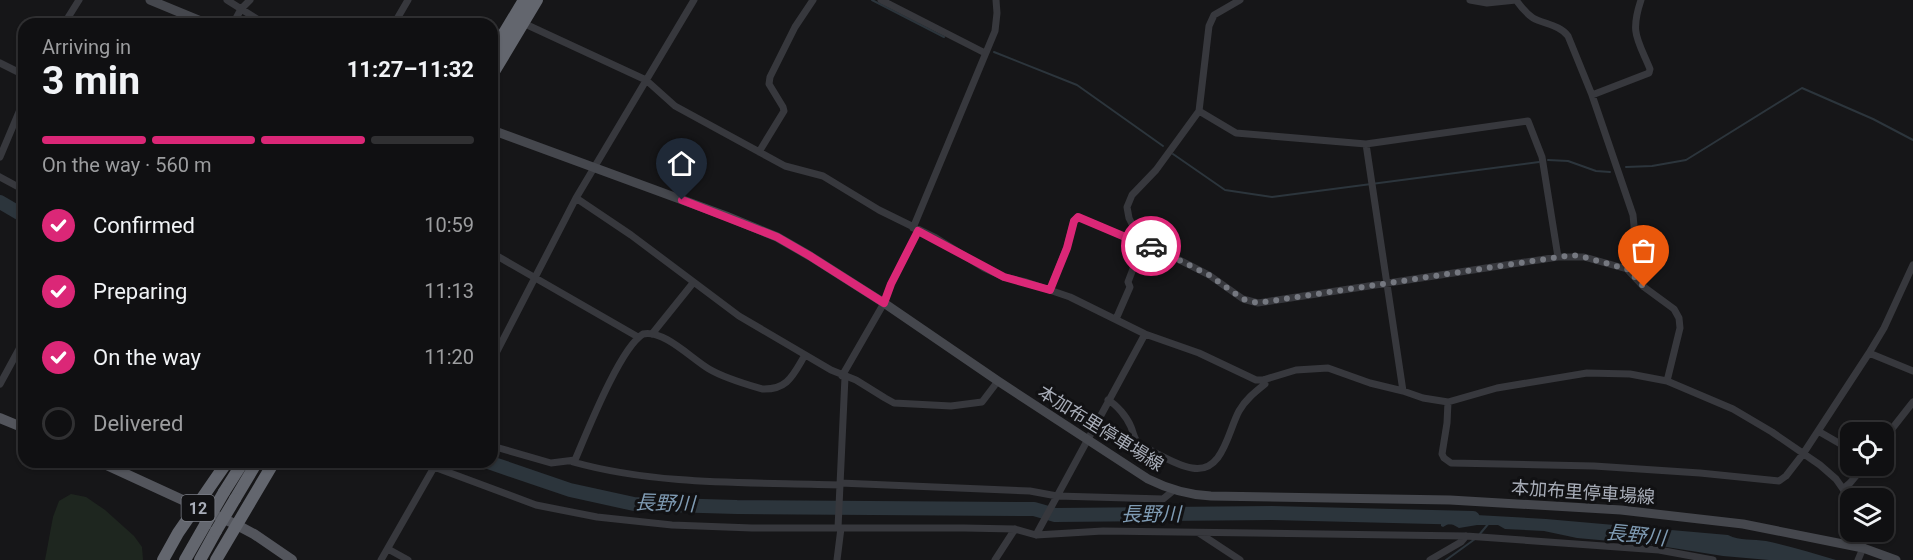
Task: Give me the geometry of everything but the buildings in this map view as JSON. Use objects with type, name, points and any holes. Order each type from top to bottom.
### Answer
[{"type":"highway","points":[[498,43],[524,0]]},
{"type":"highway","points":[[498,65],[537,0]]},
{"type":"highway","points":[[163,560],[223,468]]},
{"type":"highway","points":[[185,560],[211,528],[230,495],[241,468]]},
{"type":"highway","points":[[230,495],[252,468]]},
{"type":"highway","points":[[216,560],[270,468]]},
{"type":"highway","points":[[200,560],[211,528]]},
{"type":"main road","points":[[150,0],[194,18]]},
{"type":"main road","name":"本加布里停車場線","points":[[498,132],[777,237],[884,303],[1148,479],[1174,490],[1191,495],[1211,496],[1450,500],[1622,510],[1743,524],[1863,548],[1896,560]]},
{"type":"main road","points":[[0,418],[18,426]]},
{"type":"main road","name":"12","points":[[113,468],[237,525],[292,560]]},
{"type":"street","points":[[68,18],[79,0]]},
{"type":"street","points":[[227,0],[255,18]]},
{"type":"street","points":[[236,18],[250,0]]},
{"type":"street","points":[[398,18],[408,0]]},
{"type":"street","points":[[498,350],[576,198],[694,0]]},
{"type":"street","points":[[759,152],[784,111],[769,84],[770,77],[795,27],[813,0]]},
{"type":"street","points":[[881,0],[985,53]]},
{"type":"street","points":[[837,560],[844,377],[850,360],[884,303],[916,229],[995,31],[998,14],[996,0]]},
{"type":"street","points":[[1116,319],[1130,287],[1128,282],[1140,257],[1141,248],[1127,207],[1132,195],[1156,170],[1198,111],[1212,19],[1214,15],[1240,0]]},
{"type":"street","points":[[1470,0],[1487,3],[1516,0],[1534,18],[1565,32],[1592,95],[1635,224],[1635,236],[1627,269]]},
{"type":"street","points":[[1592,95],[1649,73],[1650,69],[1634,30],[1641,0]]},
{"type":"street","points":[[523,23],[646,80],[675,106],[785,166],[823,176],[879,210],[1004,277],[1070,297],[1145,334],[1199,353],[1256,380],[1296,370],[1328,368],[1370,383],[1423,398],[1448,402],[1497,388],[1587,373],[1630,374],[1667,381],[1733,409],[1820,465],[1842,488]]},
{"type":"street","points":[[0,63],[18,72]]},
{"type":"street","points":[[1198,111],[1236,133],[1366,144],[1528,121],[1542,157],[1558,257]]},
{"type":"street","points":[[0,157],[18,114]]},
{"type":"street","points":[[1366,144],[1403,391]]},
{"type":"street","points":[[0,177],[18,187]]},
{"type":"street","points":[[576,198],[631,235],[739,316],[844,377],[856,380],[894,403],[951,406],[982,402],[998,381]]},
{"type":"street","points":[[1050,290],[1067,248],[1074,221],[1078,217],[1130,239],[1140,240],[1209,275],[1250,302],[1264,302],[1388,284],[1558,257],[1584,257],[1627,269],[1644,287],[1674,309],[1679,318],[1680,328],[1667,381]]},
{"type":"street","points":[[498,256],[638,337]]},
{"type":"street","points":[[1448,402],[1442,454],[1451,463],[1594,466],[1700,473],[1773,482],[1783,480],[1803,454],[1869,353],[1884,328],[1913,265]]},
{"type":"street","points":[[652,334],[693,283]]},
{"type":"street","points":[[574,459],[627,350],[638,337],[646,333],[672,342],[710,370],[762,389],[770,390],[784,385],[805,355]]},
{"type":"street","points":[[1038,532],[1145,334]]},
{"type":"street","points":[[0,384],[18,351]]},
{"type":"street","points":[[1869,353],[1913,371]]},
{"type":"street","points":[[1108,400],[1124,415],[1140,445],[1181,465],[1196,469],[1216,459],[1226,444],[1240,409],[1264,384],[1263,380]]},
{"type":"street","points":[[1894,426],[1913,402]]},
{"type":"street","points":[[1818,431],[1840,444]]},
{"type":"street","points":[[498,448],[551,463],[574,459]]},
{"type":"street","points":[[574,459],[573,462],[597,468],[686,479],[1030,491],[1057,498],[1163,499],[1174,490]]},
{"type":"street","points":[[381,560],[433,468]]},
{"type":"street","points":[[443,468],[536,505],[597,517],[710,527],[1015,529],[1038,532],[1200,533],[1231,531],[1466,536],[1659,550],[1713,560]]},
{"type":"street","points":[[1844,488],[1856,476]]},
{"type":"street","points":[[995,560],[1015,529]]},
{"type":"street","points":[[1200,533],[1240,560]]},
{"type":"street","points":[[1430,560],[1461,542],[1466,536]]},
{"type":"street","points":[[1858,560],[1863,548],[1862,542]]},
{"type":"street","points":[[388,549],[408,560]]},
{"type":"shaded area","points":[[71,494],[86,497],[105,510],[134,536],[142,547],[143,560],[45,560],[53,517],[59,501]]},
{"type":"water","points":[[1458,514],[1546,519],[1728,535],[1775,543],[1836,560],[1769,560],[1723,556],[1654,545],[1577,538],[1544,531],[1505,529],[1498,525],[1459,528],[1450,523],[1441,526],[1441,519],[1452,520]]},
{"type":"waterway","points":[[872,0],[944,37]]},
{"type":"waterway","points":[[994,52],[1077,85],[1163,146]]},
{"type":"waterway","points":[[1626,167],[1652,166],[1686,160],[1802,88],[1873,119],[1913,140]]},
{"type":"waterway","points":[[1173,154],[1225,190],[1272,197],[1539,162]]},
{"type":"waterway","points":[[1548,160],[1568,161],[1596,171],[1610,172]]},
{"type":"waterway","name":"長野川","points":[[0,202],[18,212]]},
{"type":"waterway","name":"長野川","points":[[498,465],[570,490],[634,504],[1034,509],[1055,515],[1272,513],[1473,518]]},
{"type":"waterway","points":[[1479,535],[1489,523]]},
{"type":"waterway","points":[[1446,560],[1475,539]]},
{"type":"way so far","points":[[1151,246],[1209,275],[1243,299],[1258,303],[1572,255],[1627,269],[1644,287]]},
{"type":"route","points":[[682,200],[777,237],[884,303],[918,231],[936,238],[984,268],[1004,277],[1050,290],[1067,248],[1074,221],[1078,217],[1151,246]]}]
